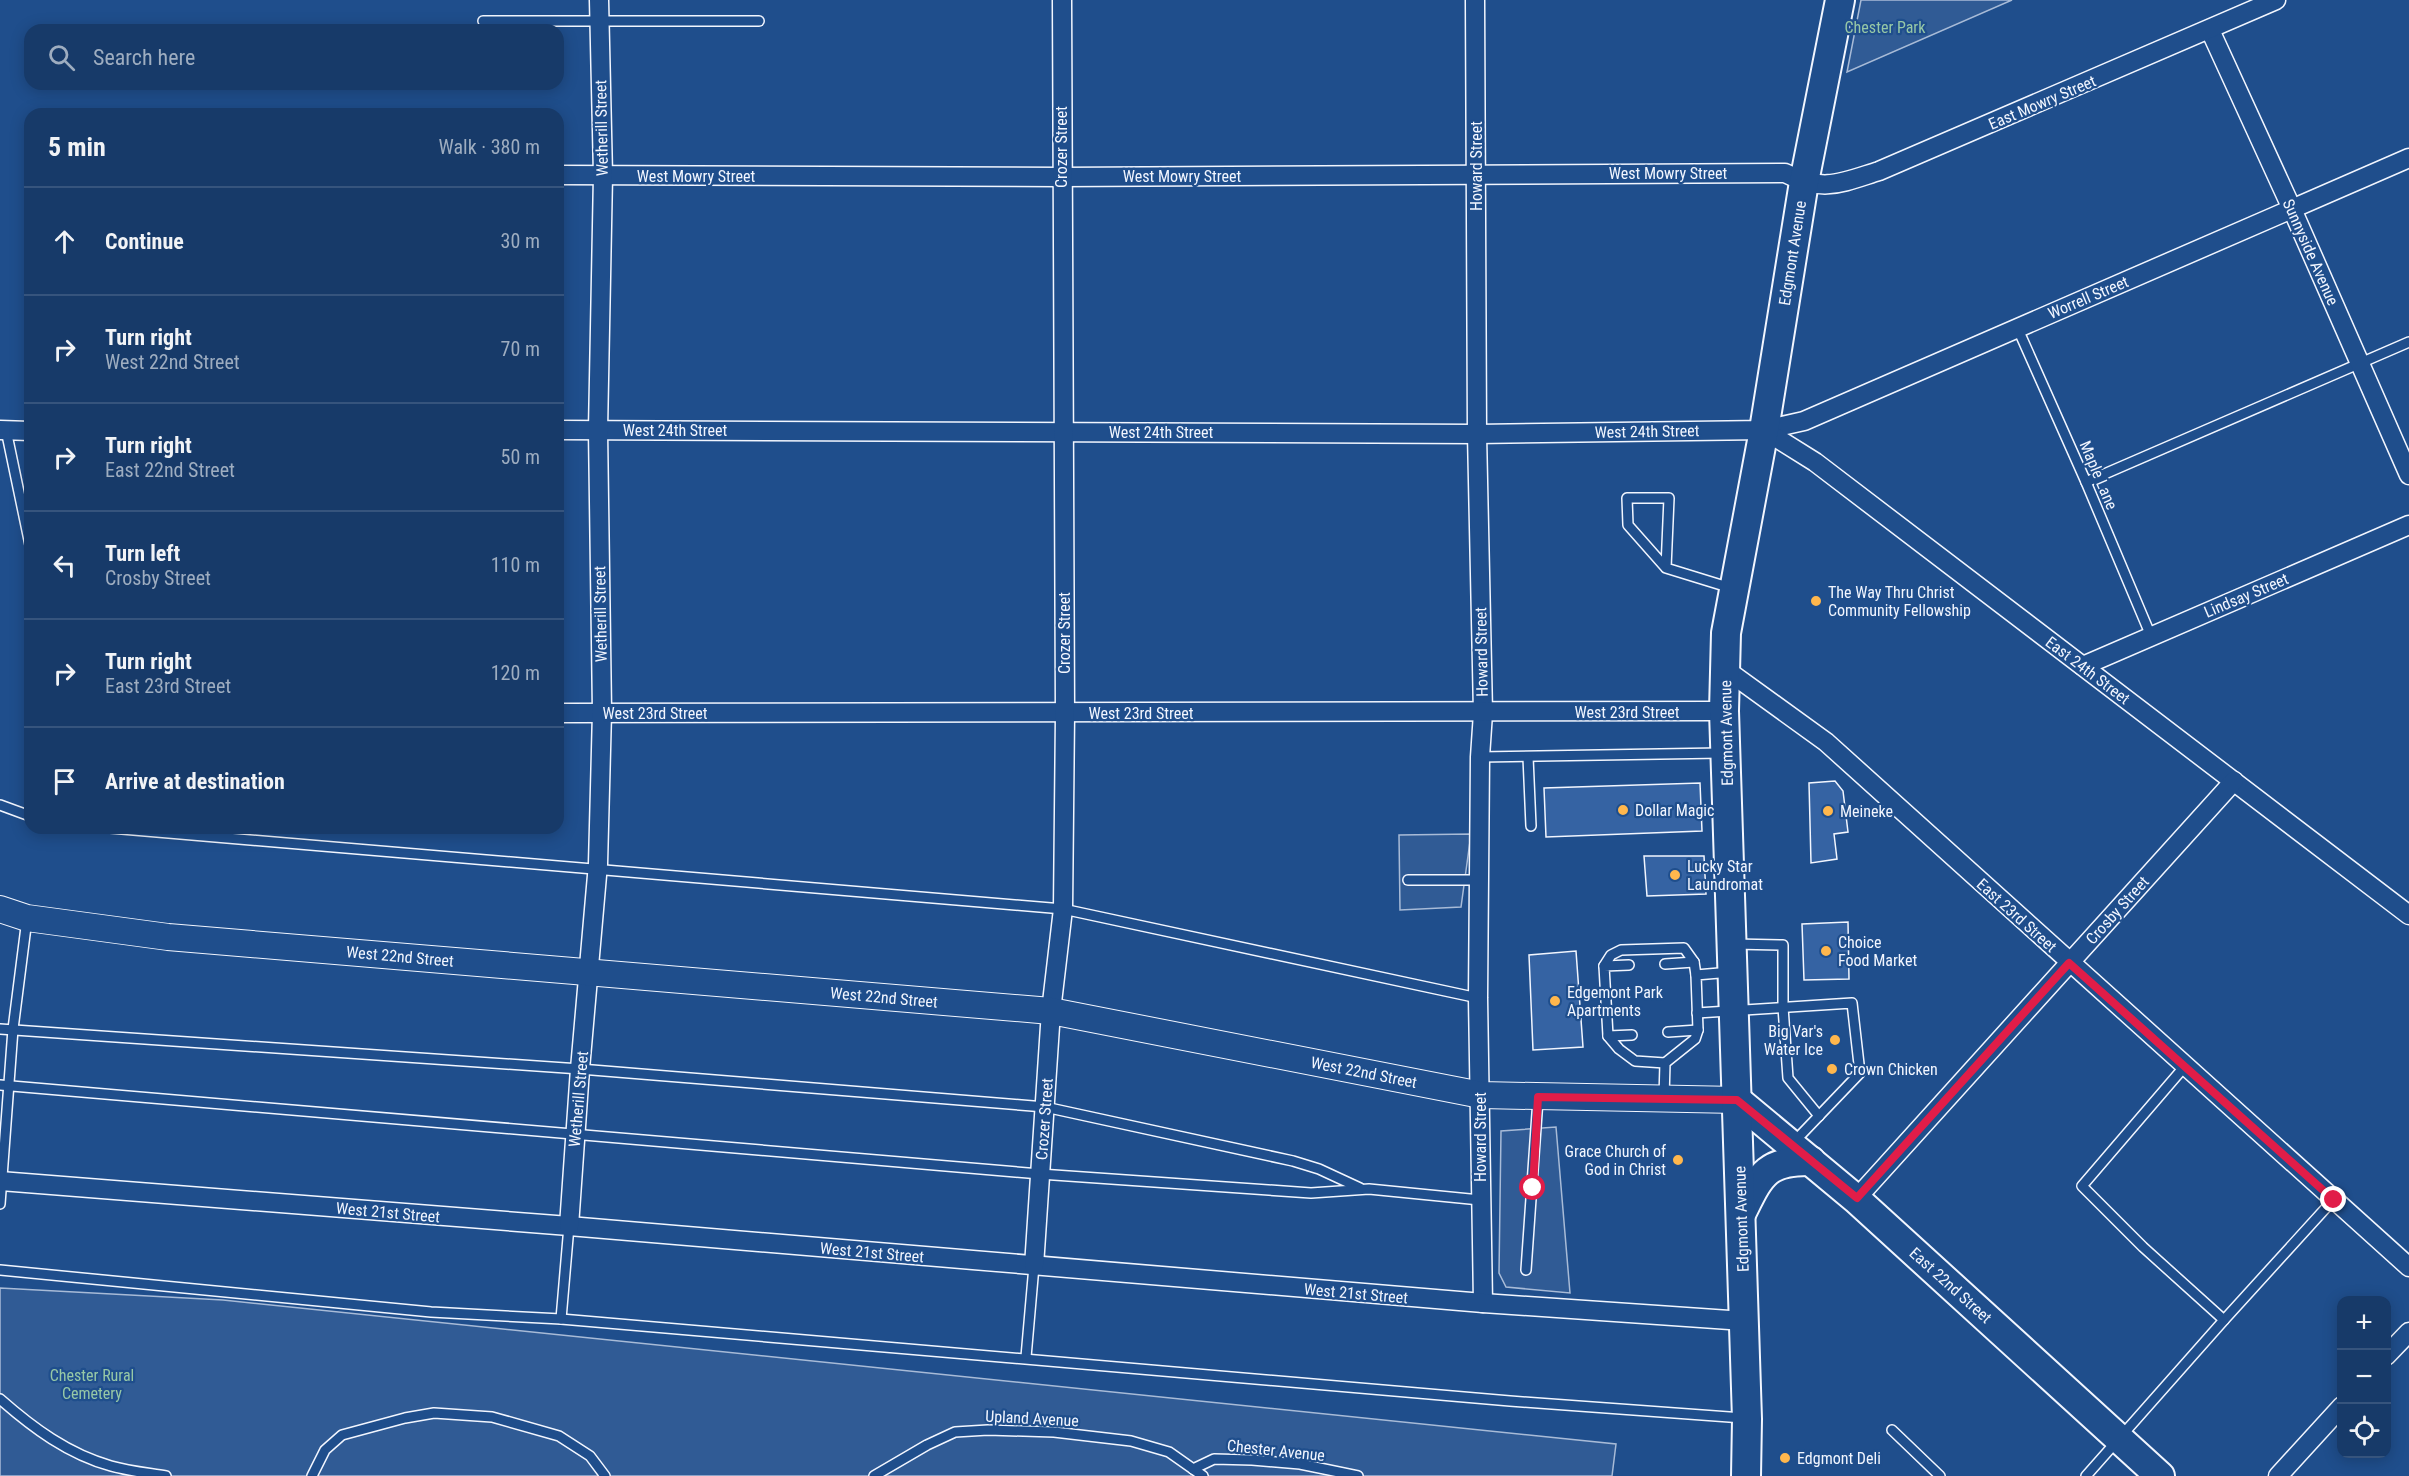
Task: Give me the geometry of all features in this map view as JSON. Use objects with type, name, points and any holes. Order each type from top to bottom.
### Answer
[{"type":"main road","name":"Edgmont Avenue","points":[[1746,1476],[1747,1419],[1724,711],[1726,633],[1764,430],[1804,182],[1840,0]]},
{"type":"main road","name":"East 22nd Street","points":[[1737,1100],[1857,1198],[2160,1476]]},
{"type":"main road","points":[[1741,1214],[1757,1183],[1772,1168],[1792,1160],[1801,1153]]},
{"type":"street","name":"Wetherill Street","points":[[569,1226],[598,870],[602,712],[598,430],[603,175],[599,0]]},
{"type":"street","name":"Crozer Street","points":[[1034,1266],[1051,1011],[1063,909],[1065,714],[1062,0]]},
{"type":"street","name":"Howard Street","points":[[1475,0],[1477,434],[1483,712],[1480,757],[1478,998],[1483,1303]]},
{"type":"street","name":"East Mowry Street","points":[[1804,182],[1834,185],[1879,171],[2276,0]]},
{"type":"street","name":"Sunnyside Avenue","points":[[2210,30],[2361,363],[2409,475]]},
{"type":"street","name":"Worrell Street","points":[[1764,430],[1804,421],[2409,158]]},
{"type":"street","name":"West Mowry Street","points":[[564,175],[1061,177],[1785,172],[1804,182]]},
{"type":"street","points":[[3,430],[24,431]]},
{"type":"street","name":"West 24th Street","points":[[564,430],[1477,434],[1764,430]]},
{"type":"street","name":"East 24th Street","points":[[1764,430],[1815,462],[2409,915]]},
{"type":"street","name":"Lindsay Street","points":[[2083,666],[2409,525]]},
{"type":"street","name":"East 23rd Street","points":[[1725,669],[1826,742],[2409,1267]]},
{"type":"street","name":"West 23rd Street","points":[[564,713],[1065,714],[1724,711]]},
{"type":"street","name":"Crosby Street","points":[[1857,1198],[2234,781]]},
{"type":"street","name":"West 22nd Street","points":[[0,909],[27,918]]},
{"type":"street","name":"West 22nd Street","points":[[0,919],[27,918],[168,937],[1051,1011],[1481,1095],[1737,1100]]},
{"type":"street","name":"West 21st Street","points":[[1,1181],[1483,1303],[1744,1321]]},
{"type":"street","points":[[2391,1351],[2409,1332]]},
{"type":"street","points":[[2277,1476],[2337,1411]]},
{"type":"lane","points":[[483,21],[599,23],[759,21]]},
{"type":"lane","name":"Maple Lane","points":[[2017,327],[2151,636]]},
{"type":"lane","points":[[2086,482],[2409,342]]},
{"type":"lane","points":[[3,430],[24,519]]},
{"type":"lane","points":[[1666,568],[1669,498],[1627,498],[1628,525],[1666,568],[1734,589]]},
{"type":"lane","points":[[1480,757],[1726,753]]},
{"type":"lane","points":[[1528,757],[1531,826]]},
{"type":"lane","points":[[0,805],[24,814]]},
{"type":"lane","points":[[180,834],[1063,909],[1478,998]]},
{"type":"lane","points":[[1408,880],[1480,880]]},
{"type":"lane","points":[[0,1203],[4,1085],[27,918]]},
{"type":"lane","points":[[1732,944],[1783,945],[1783,1006],[1788,1078],[1819,1116]]},
{"type":"lane","points":[[1684,948],[1694,962],[1696,975],[1698,1030],[1695,1039],[1665,1063],[1635,1061],[1619,1049],[1608,1036],[1604,966],[1611,955],[1621,950],[1684,948]]},
{"type":"lane","points":[[1665,964],[1694,962]]},
{"type":"lane","points":[[1604,966],[1629,965]]},
{"type":"lane","points":[[1696,975],[1733,972]]},
{"type":"lane","points":[[1697,1013],[1852,1003],[1860,1073],[1819,1116],[1801,1153]]},
{"type":"lane","points":[[0,1029],[580,1069],[1045,1107],[1293,1161],[1319,1169],[1356,1187],[1480,1200]]},
{"type":"lane","points":[[1668,1032],[1698,1030]]},
{"type":"lane","points":[[1608,1036],[1632,1035]]},
{"type":"lane","points":[[1664,1099],[1665,1063]]},
{"type":"lane","points":[[2185,1066],[2082,1186],[2143,1247],[2224,1320]]},
{"type":"lane","points":[[4,1085],[1040,1174],[1311,1193],[1368,1189]]},
{"type":"lane","points":[[1526,1270],[1538,1097]]},
{"type":"lane","points":[[2086,1476],[2334,1200]]},
{"type":"lane","points":[[561,1319],[569,1226]]},
{"type":"lane","points":[[1026,1358],[1034,1266]]},
{"type":"lane","points":[[0,1270],[431,1311],[561,1319],[1510,1401],[1747,1419]]},
{"type":"lane","points":[[0,1399],[30,1425],[70,1450],[112,1466],[166,1476]]},
{"type":"lane","points":[[312,1476],[325,1450],[342,1436],[405,1418],[443,1413],[492,1417],[559,1436],[590,1456],[605,1476]]},
{"type":"lane","name":"Upland Avenue","points":[[874,1476],[956,1431],[988,1430],[1054,1432],[1131,1441],[1169,1452],[1203,1476]]},
{"type":"lane","points":[[1892,1430],[1940,1476]]},
{"type":"lane","name":"Chester Avenue","points":[[1193,1469],[1214,1459],[1243,1460],[1300,1464],[1358,1476]]},
{"type":"lane","points":[[896,1464],[897,1476]]},
{"type":"shaded area","name":"Chester Park","points":[[1861,0],[2012,0],[1847,72]]},
{"type":"shaded area","points":[[1471,834],[1461,907],[1400,910],[1399,835]]},
{"type":"shaded area","points":[[1556,1127],[1570,1293],[1506,1287],[1499,1273],[1501,1131]]},
{"type":"shaded area","name":"Chester Rural Cemetery","points":[[0,1288],[223,1300],[1616,1444],[1612,1476],[0,1476]]},
{"type":"building","name":"Meineke","points":[[1835,781],[1843,791],[1848,832],[1834,834],[1837,859],[1811,863],[1809,783]]},
{"type":"building","name":"Dollar Magic","points":[[1700,783],[1702,831],[1546,837],[1544,788]]},
{"type":"building","name":"Lucky Star Laundromat","points":[[1644,856],[1704,856],[1706,894],[1647,896]]},
{"type":"building","name":"Choice Food Market","points":[[1848,922],[1849,979],[1804,980],[1802,924]]},
{"type":"building","name":"Edgemont Park Apartments","points":[[1576,951],[1583,1047],[1533,1050],[1529,955]]},
{"type":"place","name":"The Way Thru Christ Community Fellowship","points":[[1816,601]]},
{"type":"place","name":"Dollar Magic","points":[[1623,810]]},
{"type":"place","name":"Meineke","points":[[1828,811]]},
{"type":"place","name":"Lucky Star Laundromat","points":[[1675,875]]},
{"type":"place","name":"Choice Food Market","points":[[1826,951]]},
{"type":"place","name":"Edgemont Park Apartments","points":[[1555,1001]]},
{"type":"place","name":"Big Var's Water Ice","points":[[1835,1040]]},
{"type":"place","name":"Crown Chicken","points":[[1832,1069]]},
{"type":"place","name":"Grace Church of God in Christ","points":[[1678,1160]]},
{"type":"place","name":"Edgmont Deli","points":[[1785,1458]]},
{"type":"route","points":[[1533,1188],[1538,1097],[1737,1100],[1857,1198],[2069,963],[2334,1200]]}]
